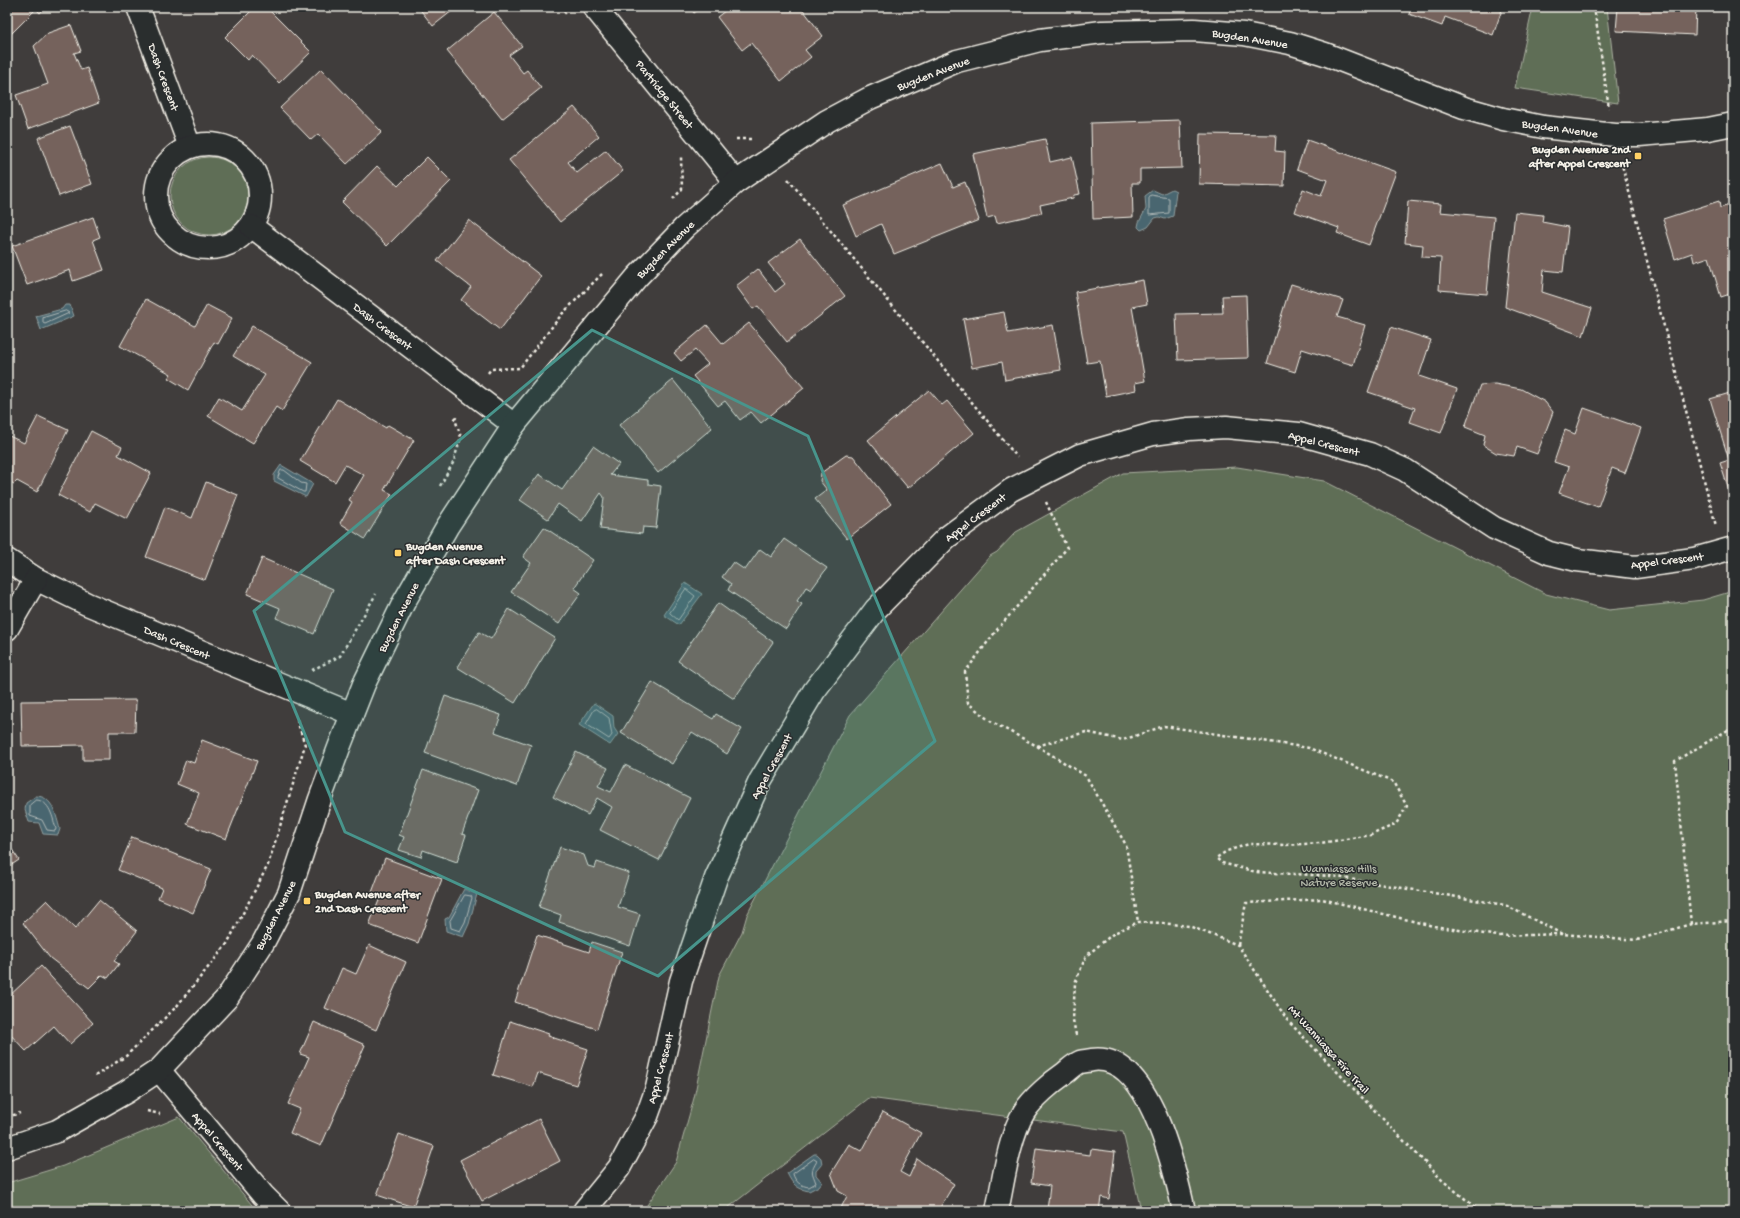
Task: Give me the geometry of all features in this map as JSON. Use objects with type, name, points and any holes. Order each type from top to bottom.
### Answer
[{"type":"street","name":"Dash Crescent","points":[[138,7],[190,147]]},
{"type":"street","name":"Partridge Street","points":[[594,7],[736,182]]},
{"type":"street","name":"Bugden Avenue","points":[[7,1148],[57,1131],[126,1092],[159,1070],[227,998],[263,943],[289,893],[320,799],[364,684],[422,570],[447,527],[514,425],[637,276],[684,228],[736,182],[827,121],[870,98],[957,61],[1040,40],[1102,32],[1194,30],[1244,34],[1290,43],[1325,54],[1464,108],[1503,119],[1543,127],[1615,135],[1639,135],[1708,129],[1733,124]]},
{"type":"street","points":[[209,144],[227,147],[243,157],[255,172],[260,190],[259,209],[251,226],[237,240],[219,248],[199,248],[181,242],[166,228],[157,211],[156,191],[161,172],[173,157],[190,147],[209,144]]},
{"type":"street","name":"Dash Crescent","points":[[251,226],[514,425]]},
{"type":"street","name":"Appel Crescent","points":[[584,1211],[619,1168],[647,1116],[657,1088],[681,981],[716,878],[764,775],[814,691],[876,609],[946,538],[1011,490],[1080,455],[1153,434],[1189,429],[1226,427],[1299,434],[1370,454],[1405,470],[1494,528],[1548,553],[1577,560],[1635,567],[1694,559],[1728,550]]},
{"type":"street","name":"Dash Crescent","points":[[7,560],[36,579],[87,604],[352,714]]},
{"type":"street","points":[[7,629],[36,579]]},
{"type":"street","points":[[997,1211],[1013,1137],[1024,1112],[1051,1083],[1081,1062],[1101,1059],[1118,1064],[1138,1085],[1155,1113],[1174,1168],[1184,1211]]},
{"type":"street","name":"Appel Crescent","points":[[159,1070],[279,1211]]},
{"type":"path","points":[[1594,7],[1609,108]]},
{"type":"path","points":[[672,201],[682,189],[681,158]]},
{"type":"path","points":[[1621,159],[1728,550]]},
{"type":"path","points":[[785,175],[1020,460]]},
{"type":"path","points":[[491,370],[520,368],[562,314],[610,266]]},
{"type":"path","points":[[437,490],[453,463],[461,437],[454,419]]},
{"type":"path","points":[[1045,501],[1067,548],[996,631],[965,672],[968,703],[990,722],[1037,746],[1086,776],[1126,845],[1138,922]]},
{"type":"path","points":[[313,668],[340,656],[380,587]]},
{"type":"path","points":[[89,1081],[126,1056],[177,1006],[227,944],[268,865],[303,752],[305,745],[296,717]]},
{"type":"path","points":[[1037,746],[1086,732],[1123,740],[1164,726],[1309,748],[1393,782],[1407,806],[1396,824],[1371,835],[1321,843],[1285,845],[1249,844],[1227,851],[1216,858],[1222,863],[1256,872],[1331,876],[1505,905],[1562,934]]},
{"type":"path","points":[[1691,924],[1675,762],[1733,727]]},
{"type":"path","points":[[1081,1062],[1073,1020],[1074,984],[1086,956],[1114,933],[1138,922],[1189,926],[1238,945],[1246,903],[1322,899],[1433,926],[1498,936],[1562,934],[1637,940],[1691,924],[1733,921]]},
{"type":"path","name":"Mt Wanniassa Fire Trail","points":[[1238,945],[1288,1021],[1442,1180],[1480,1211]]},
{"type":"path","points":[[7,1117],[22,1113]]},
{"type":"highlighted area","points":[[592,330],[808,436],[935,741],[658,976],[345,832],[254,611]]},
{"type":"green space","points":[[1533,7],[1607,7],[1618,103],[1515,88]]},
{"type":"green space","points":[[209,157],[224,160],[237,168],[245,181],[248,196],[245,211],[237,224],[224,232],[209,235],[194,232],[181,224],[173,211],[170,196],[173,181],[181,168],[194,160]]},
{"type":"green space","name":"Wanniassa Hills Nature Reserve","points":[[1237,467],[1324,481],[1546,594],[1609,610],[1703,600],[1733,591],[1733,1211],[1141,1211],[1123,1132],[869,1098],[724,1211],[643,1211],[676,1162],[694,1098],[719,976],[742,932],[747,915],[850,715],[990,556],[997,552],[1016,532],[1123,473]]},
{"type":"green space","points":[[179,1117],[257,1211],[7,1211],[7,1183],[63,1166]]},
{"type":"water","points":[[1172,189],[1176,191],[1173,216],[1165,219],[1159,217],[1155,218],[1148,227],[1141,230],[1138,227],[1146,209],[1145,196],[1153,190],[1162,194]]},
{"type":"water","points":[[65,305],[70,305],[74,316],[41,330],[36,316],[62,309]]},
{"type":"water","points":[[281,465],[313,484],[306,497],[274,481],[274,475]]},
{"type":"water","points":[[685,583],[702,594],[679,625],[664,615]]},
{"type":"water","points":[[594,703],[613,716],[614,728],[618,734],[610,745],[579,725]]},
{"type":"water","points":[[36,796],[46,799],[53,808],[60,829],[58,835],[43,834],[39,823],[29,822],[25,810],[26,803]]},
{"type":"water","points":[[464,889],[477,894],[469,924],[463,937],[446,931],[445,919],[449,917]]},
{"type":"water","points":[[814,1154],[817,1154],[821,1158],[822,1164],[816,1171],[816,1175],[822,1182],[819,1186],[809,1191],[801,1189],[795,1185],[787,1173]]},
{"type":"building","points":[[7,7],[46,7],[40,13],[36,9],[7,38]]},
{"type":"building","points":[[255,7],[266,7],[311,52],[279,83],[252,55],[248,60],[225,37]]},
{"type":"building","points":[[418,7],[457,7],[433,26]]},
{"type":"building","points":[[690,7],[702,7],[694,13]]},
{"type":"building","points":[[730,7],[801,7],[823,36],[805,50],[811,57],[781,81],[751,43],[742,50],[717,17]]},
{"type":"building","points":[[1411,7],[1503,7],[1493,35],[1445,17],[1442,26],[1409,14]]},
{"type":"building","points":[[1618,7],[1696,7],[1695,35],[1616,31]]},
{"type":"building","points":[[494,12],[522,46],[509,55],[523,73],[527,70],[541,88],[502,119],[447,51]]},
{"type":"building","points":[[71,25],[81,51],[74,53],[81,70],[87,68],[99,103],[28,129],[16,95],[48,84],[34,46],[48,33]]},
{"type":"building","points":[[321,69],[382,132],[347,164],[318,134],[311,140],[280,108]]},
{"type":"building","points":[[574,107],[599,136],[568,162],[577,173],[606,150],[623,171],[560,222],[509,160]]},
{"type":"building","points":[[1180,120],[1182,168],[1140,169],[1140,183],[1132,183],[1133,217],[1093,219],[1091,123]]},
{"type":"building","points":[[70,126],[92,184],[59,196],[38,138]]},
{"type":"building","points":[[1200,134],[1276,135],[1275,151],[1285,152],[1284,186],[1199,184]]},
{"type":"building","points":[[1045,139],[1050,162],[1072,157],[1080,194],[1074,195],[1073,198],[1040,205],[1042,213],[997,223],[995,216],[987,218],[973,154]]},
{"type":"building","points":[[1307,140],[1396,172],[1369,245],[1337,233],[1339,228],[1295,212],[1303,189],[1321,196],[1327,180],[1297,169]]},
{"type":"building","points":[[427,157],[451,181],[387,246],[342,202],[377,166],[398,186]]},
{"type":"building","points":[[942,163],[953,187],[965,182],[979,220],[894,254],[881,224],[856,236],[843,205]]},
{"type":"building","points":[[1408,201],[1441,204],[1440,212],[1494,217],[1487,294],[1439,290],[1441,258],[1422,257],[1423,245],[1405,243]]},
{"type":"building","points":[[1719,201],[1720,208],[1733,204],[1733,293],[1721,297],[1709,257],[1694,262],[1692,253],[1675,259],[1663,219]]},
{"type":"building","points":[[1515,212],[1543,215],[1542,222],[1568,227],[1563,272],[1544,270],[1542,292],[1592,308],[1583,336],[1505,307]]},
{"type":"building","points":[[93,217],[100,237],[93,240],[104,270],[73,281],[70,270],[27,285],[12,246]]},
{"type":"building","points":[[469,220],[541,276],[500,330],[461,300],[471,287],[437,261]]},
{"type":"building","points":[[800,239],[845,296],[787,342],[758,306],[753,309],[736,286],[758,269],[775,292],[785,284],[768,263]]},
{"type":"building","points":[[1143,280],[1147,304],[1132,307],[1145,381],[1135,383],[1136,390],[1106,396],[1100,361],[1087,363],[1075,292]]},
{"type":"building","points":[[1291,284],[1343,300],[1337,317],[1365,325],[1353,365],[1302,349],[1295,372],[1267,363]]},
{"type":"building","points":[[1246,295],[1248,358],[1178,360],[1176,314],[1223,313],[1222,296]]},
{"type":"building","points":[[146,299],[195,326],[207,305],[232,318],[218,344],[214,342],[188,390],[168,378],[171,374],[120,346]]},
{"type":"building","points":[[1004,312],[1008,333],[1053,325],[1061,370],[1005,380],[1002,362],[972,368],[963,319]]},
{"type":"building","points":[[749,323],[804,388],[761,423],[751,412],[740,420],[725,401],[718,406],[693,376],[708,364],[695,350],[681,361],[674,353],[707,325],[723,344]]},
{"type":"building","points":[[252,326],[312,362],[282,411],[276,407],[253,443],[208,416],[219,397],[242,411],[265,375],[233,356]]},
{"type":"building","points":[[1391,327],[1431,340],[1419,376],[1457,389],[1441,433],[1410,422],[1415,408],[1368,392]]},
{"type":"building","points":[[673,380],[712,428],[658,473],[619,425]]},
{"type":"building","points":[[1495,384],[1521,389],[1545,402],[1553,412],[1537,454],[1517,447],[1514,456],[1496,453],[1483,445],[1485,435],[1465,427],[1480,385]]},
{"type":"building","points":[[929,390],[942,405],[947,401],[974,433],[908,488],[868,440]]},
{"type":"building","points":[[1733,392],[1733,496],[1731,497],[1720,463],[1729,460],[1710,399]]},
{"type":"building","points":[[337,399],[386,428],[388,425],[414,440],[384,490],[392,494],[365,539],[340,523],[352,502],[349,500],[364,475],[345,465],[335,482],[300,461]]},
{"type":"building","points":[[1584,408],[1641,428],[1625,473],[1612,468],[1598,507],[1559,493],[1569,467],[1554,462],[1565,430],[1575,434]]},
{"type":"building","points":[[38,416],[68,430],[37,492],[17,481],[14,484],[7,480],[7,435],[24,443]]},
{"type":"building","points":[[91,431],[122,447],[118,455],[151,473],[127,519],[95,503],[90,512],[58,495]]},
{"type":"building","points":[[593,446],[619,464],[610,475],[648,480],[648,484],[661,486],[656,528],[643,527],[642,534],[600,529],[604,497],[601,493],[582,521],[558,504],[548,519],[520,500],[539,474],[562,490]]},
{"type":"building","points":[[846,455],[853,456],[891,504],[847,539],[815,499],[827,490],[820,481],[821,473]]},
{"type":"building","points":[[206,482],[238,495],[205,580],[146,557],[165,507],[192,518]]},
{"type":"building","points":[[544,527],[593,560],[574,588],[581,593],[559,624],[511,592],[531,563],[523,557]]},
{"type":"building","points":[[784,539],[827,568],[811,590],[806,587],[797,601],[802,604],[786,629],[728,590],[731,584],[722,577],[733,562],[745,570],[760,549],[771,557]]},
{"type":"building","points":[[262,558],[333,589],[314,634],[276,618],[280,608],[247,594]]},
{"type":"building","points":[[718,603],[773,642],[734,699],[678,661]]},
{"type":"building","points":[[509,609],[555,638],[515,703],[457,667],[479,632],[491,639]]},
{"type":"building","points":[[652,682],[713,719],[716,714],[742,729],[727,754],[692,732],[672,764],[621,733]]},
{"type":"building","points":[[445,696],[501,715],[495,732],[531,745],[517,786],[425,753]]},
{"type":"building","points":[[136,700],[135,732],[109,732],[109,760],[83,760],[83,745],[22,746],[21,701]]},
{"type":"building","points":[[202,740],[257,761],[226,839],[187,824],[199,793],[177,784],[186,760],[194,763]]},
{"type":"building","points":[[576,752],[608,768],[598,786],[611,792],[625,765],[690,798],[659,860],[600,830],[612,807],[597,798],[588,815],[553,797]]},
{"type":"building","points":[[423,770],[478,790],[462,834],[466,835],[457,862],[423,850],[421,857],[399,850],[404,837],[399,835]]},
{"type":"building","points":[[132,837],[211,869],[193,913],[158,898],[162,888],[118,870]]},
{"type":"building","points":[[7,842],[19,860],[7,868]]},
{"type":"building","points":[[560,847],[584,855],[588,866],[595,868],[597,862],[629,873],[618,907],[640,914],[630,946],[559,922],[561,915],[539,907]]},
{"type":"building","points":[[385,858],[442,879],[418,943],[369,925],[380,898],[371,895]]},
{"type":"building","points":[[47,900],[75,929],[99,900],[137,931],[114,961],[119,964],[108,978],[102,975],[89,988],[50,958],[23,923]]},
{"type":"building","points":[[537,935],[589,952],[592,942],[622,952],[597,1029],[515,1002]]},
{"type":"building","points":[[369,945],[406,962],[376,1030],[325,1008],[342,968],[356,974]]},
{"type":"building","points":[[41,966],[93,1023],[70,1044],[54,1026],[26,1051],[7,1031],[7,1025],[10,1022],[7,1019],[7,998]]},
{"type":"building","points":[[510,1021],[549,1034],[548,1036],[588,1049],[576,1085],[538,1073],[533,1087],[493,1075]]},
{"type":"building","points":[[314,1022],[365,1045],[321,1146],[290,1133],[300,1109],[288,1104],[309,1057],[300,1054]]},
{"type":"building","points":[[883,1112],[921,1133],[900,1172],[909,1177],[917,1159],[954,1184],[938,1211],[840,1210],[847,1196],[838,1191],[831,1173],[849,1144],[862,1151]]},
{"type":"building","points":[[539,1119],[560,1161],[482,1201],[460,1160]]},
{"type":"building","points":[[399,1134],[434,1146],[413,1207],[377,1195]]},
{"type":"building","points":[[1036,1148],[1090,1155],[1091,1149],[1115,1152],[1109,1199],[1101,1197],[1099,1211],[1037,1211],[1037,1208],[1047,1210],[1050,1186],[1031,1183]]},
{"type":"place","name":"Bugden Avenue 2nd after Appel Crescent","points":[[1638,156]]},
{"type":"place","name":"Bugden Avenue after Dash Crescent","points":[[398,553]]},
{"type":"place","name":"Bugden Avenue after 2nd Dash Crescent","points":[[307,901]]}]
